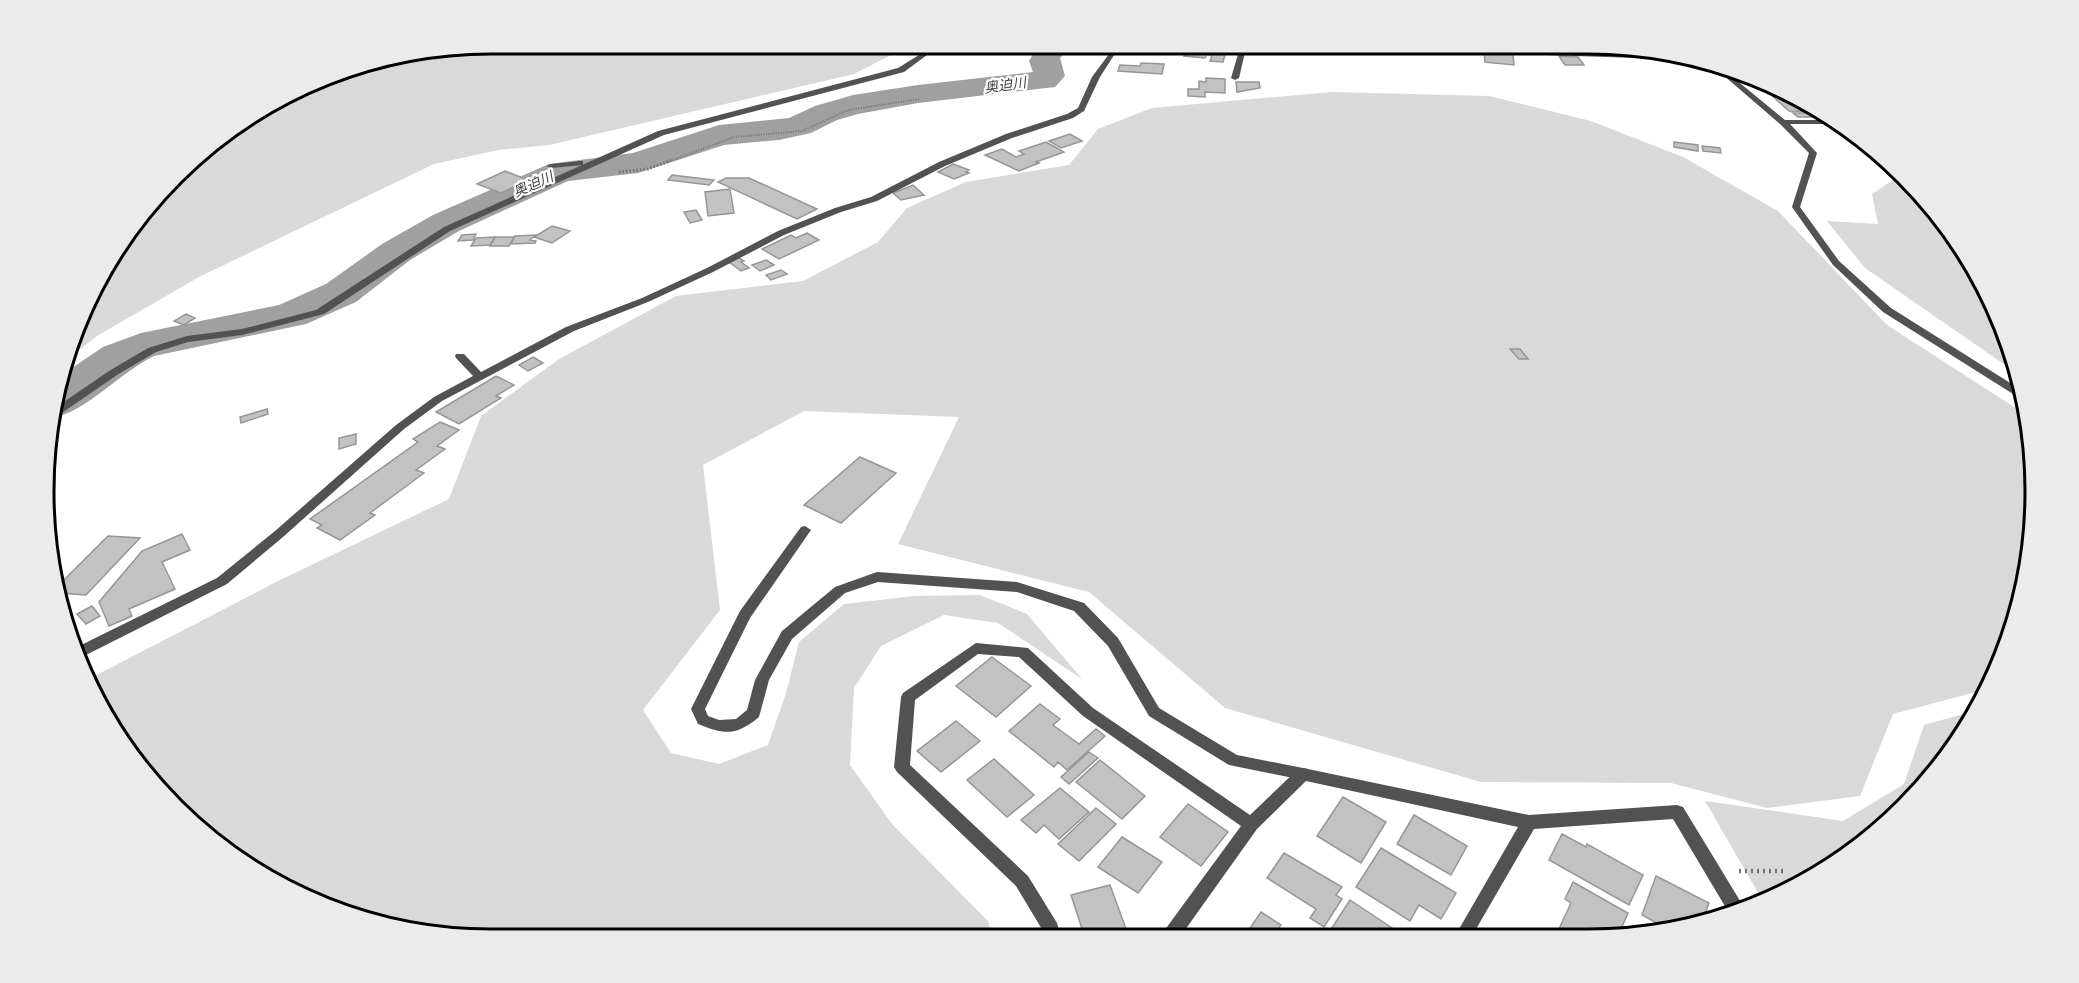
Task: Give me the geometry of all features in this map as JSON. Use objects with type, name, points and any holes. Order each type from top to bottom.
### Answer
[{"type":"street","points":[[62,408],[113,373],[152,350],[187,339],[242,332],[320,312],[447,229],[661,133],[901,70],[925,54]]},
{"type":"street","points":[[84,650],[222,581],[279,534],[399,427],[438,399],[570,328],[645,300],[710,270],[781,233],[837,210],[874,199],[942,164],[1009,136],[1070,116],[1081,109],[1096,77],[1112,54]]},
{"type":"street","points":[[1235,78],[1241,54]]},
{"type":"street","points":[[1570,54],[1628,56]]},
{"type":"street","points":[[1728,77],[1783,122],[1813,153],[1796,207],[1836,263],[1887,310],[2013,389]]},
{"type":"street","points":[[1783,122],[1822,123]]},
{"type":"street","points":[[551,166],[596,161]]},
{"type":"street","points":[[460,356],[479,376]]},
{"type":"street","points":[[805,530],[745,615],[698,708],[703,720],[718,726],[739,725],[754,713],[762,680],[787,635],[840,590],[877,577],[1017,587],[1079,607],[1113,642],[1154,712],[1234,761],[1528,822],[1677,812],[1733,904]]},
{"type":"street","points":[[1051,929],[1022,881],[902,767],[908,697],[976,648],[1023,652],[1088,712],[1251,824]]},
{"type":"street","points":[[1176,929],[1251,824],[1302,774]]},
{"type":"street","points":[[1467,929],[1528,822]]},
{"type":"path","points":[[609,172],[648,169],[734,137],[802,131],[813,128],[839,114],[862,107],[920,99]]},
{"type":"path","points":[[1713,871],[1783,871]]},
{"type":"shaded area","points":[[893,54],[854,74],[549,145],[498,150],[434,164],[199,277],[97,336],[77,352],[99,298],[128,248],[144,225],[182,182],[225,144],[248,128],[298,99],[351,77],[406,62],[463,55]]},
{"type":"shaded area","points":[[1332,92],[1489,96],[1591,121],[1683,157],[1778,211],[1887,325],[2017,409],[2025,492],[2017,577],[2002,632],[1976,692],[1893,714],[1860,796],[1767,808],[1671,783],[1481,782],[1225,708],[1089,592],[898,544],[959,417],[804,411],[703,465],[720,610],[643,710],[671,753],[719,764],[768,745],[786,693],[799,642],[844,604],[915,596],[980,595],[1027,614],[1082,679],[998,623],[944,615],[881,646],[854,688],[850,765],[892,824],[988,921],[990,929],[492,929],[406,921],[324,896],[273,870],[225,839],[182,801],[163,780],[144,758],[113,710],[95,676],[278,581],[449,499],[481,416],[559,359],[676,296],[803,281],[878,242],[907,208],[966,182],[1069,165],[1098,129],[1152,108]]},
{"type":"shaded area","points":[[1894,179],[1935,225],[1980,298],[2006,366],[1865,268],[1827,221],[1878,224],[1872,194]]},
{"type":"shaded area","points":[[1964,714],[1935,758],[1897,801],[1876,820],[1831,855],[1759,894],[1705,801],[1843,821],[1904,784],[1924,725]]},
{"type":"building","points":[[1185,54],[1207,54],[1205,58],[1184,56]]},
{"type":"building","points":[[1213,54],[1225,55],[1223,62],[1210,61]]},
{"type":"building","points":[[1484,54],[1513,54],[1514,65],[1485,62]]},
{"type":"building","points":[[1559,56],[1578,57],[1584,65],[1565,65]]},
{"type":"building","points":[[1141,63],[1164,64],[1162,74],[1118,71],[1120,65],[1140,66]]},
{"type":"building","points":[[1206,78],[1225,79],[1225,93],[1205,92],[1205,97],[1188,96],[1188,89],[1199,89],[1199,81],[1206,82]]},
{"type":"building","points":[[1236,82],[1259,82],[1260,88],[1237,92]]},
{"type":"building","points":[[1770,94],[1803,111],[1789,111]]},
{"type":"building","points":[[1793,113],[1806,113],[1813,117],[1798,117]]},
{"type":"building","points":[[1070,134],[1082,141],[1061,148],[1049,141]]},
{"type":"building","points":[[1046,142],[1064,152],[1019,171],[985,155],[1002,149],[1016,157],[1024,154],[1019,151]]},
{"type":"building","points":[[1674,142],[1698,145],[1698,151],[1674,147]]},
{"type":"building","points":[[1702,146],[1720,148],[1721,153],[1703,151]]},
{"type":"building","points":[[953,164],[969,170],[966,172],[969,173],[954,179],[938,172]]},
{"type":"building","points":[[505,171],[528,180],[501,193],[477,184]]},
{"type":"building","points":[[672,175],[714,180],[709,185],[668,180]]},
{"type":"building","points":[[726,178],[749,178],[817,209],[797,219],[718,182]]},
{"type":"building","points":[[913,185],[924,195],[901,200],[893,193]]},
{"type":"building","points":[[730,189],[734,213],[708,216],[705,192]]},
{"type":"building","points":[[696,210],[702,220],[690,223],[684,212]]},
{"type":"building","points":[[552,226],[570,231],[552,243],[534,237]]},
{"type":"building","points":[[807,233],[819,240],[779,259],[762,249],[791,235],[796,238]]},
{"type":"building","points":[[476,234],[473,240],[458,241],[462,235]]},
{"type":"building","points":[[536,235],[530,240],[536,241],[535,243],[511,244],[515,236]]},
{"type":"building","points":[[495,237],[514,237],[509,246],[490,246]]},
{"type":"building","points":[[495,237],[490,245],[471,246],[476,238]]},
{"type":"building","points":[[739,258],[749,268],[741,271],[729,262]]},
{"type":"building","points":[[766,260],[774,265],[760,271],[752,265]]},
{"type":"building","points":[[781,270],[787,274],[771,280],[766,275]]},
{"type":"building","points":[[186,314],[195,318],[184,325],[174,321]]},
{"type":"building","points":[[1510,349],[1520,349],[1528,359],[1519,359]]},
{"type":"building","points":[[533,357],[543,363],[528,371],[519,365]]},
{"type":"building","points":[[496,376],[514,385],[496,396],[501,398],[459,424],[436,412]]},
{"type":"building","points":[[267,409],[268,414],[241,423],[240,417]]},
{"type":"building","points":[[440,422],[459,430],[437,446],[445,449],[416,470],[424,473],[370,513],[375,515],[340,540],[317,528],[322,525],[310,519],[418,442],[413,439]]},
{"type":"building","points":[[356,434],[356,444],[339,449],[339,438]]},
{"type":"building","points":[[860,457],[896,473],[841,523],[804,505]]},
{"type":"building","points":[[182,534],[190,550],[162,562],[175,589],[129,609],[132,616],[109,626],[99,602],[142,551]]},
{"type":"building","points":[[108,536],[140,538],[86,595],[66,594],[63,581]]},
{"type":"building","points":[[92,606],[100,616],[86,624],[77,614]]},
{"type":"building","points":[[992,657],[1031,686],[996,717],[956,686]]},
{"type":"building","points":[[1040,704],[1060,719],[1053,725],[1079,744],[1096,729],[1105,736],[1067,770],[1058,762],[1054,767],[1009,731]]},
{"type":"building","points":[[956,721],[980,741],[941,772],[917,751]]},
{"type":"building","points":[[1089,752],[1098,758],[1069,784],[1061,777]]},
{"type":"building","points":[[994,759],[1034,795],[1007,817],[967,780]]},
{"type":"building","points":[[1100,760],[1145,796],[1122,819],[1076,782]]},
{"type":"building","points":[[1060,788],[1089,812],[1059,839],[1044,825],[1036,833],[1021,820]]},
{"type":"building","points":[[1343,797],[1386,822],[1361,863],[1317,836]]},
{"type":"building","points":[[1188,804],[1228,832],[1201,866],[1160,837]]},
{"type":"building","points":[[1096,808],[1116,824],[1079,861],[1058,844]]},
{"type":"building","points":[[1414,815],[1467,846],[1451,875],[1397,844]]},
{"type":"building","points":[[1562,834],[1586,847],[1587,844],[1643,875],[1629,905],[1549,860]]},
{"type":"building","points":[[1122,837],[1162,862],[1138,893],[1098,867]]},
{"type":"building","points":[[1381,848],[1456,893],[1441,919],[1419,905],[1410,921],[1356,887]]},
{"type":"building","points":[[1284,853],[1342,887],[1336,895],[1342,899],[1324,927],[1310,918],[1316,909],[1267,878]]},
{"type":"building","points":[[1656,876],[1709,903],[1706,913],[1673,921],[1657,923],[1642,915]]},
{"type":"building","points":[[1573,882],[1628,913],[1622,927],[1559,929],[1571,903],[1565,899]]},
{"type":"building","points":[[1110,885],[1126,929],[1082,929],[1071,895]]},
{"type":"building","points":[[1350,900],[1392,928],[1391,929],[1331,929]]},
{"type":"building","points":[[1261,912],[1281,925],[1278,929],[1249,929]]},
{"type":"waterway","name":"奥迫川","points":[[65,395],[119,356],[141,346],[291,315],[341,293],[396,252],[446,223],[561,171],[638,163],[719,135],[799,126],[826,113],[853,105],[918,94],[1044,80],[1050,76],[1044,61],[1047,54]]}]
